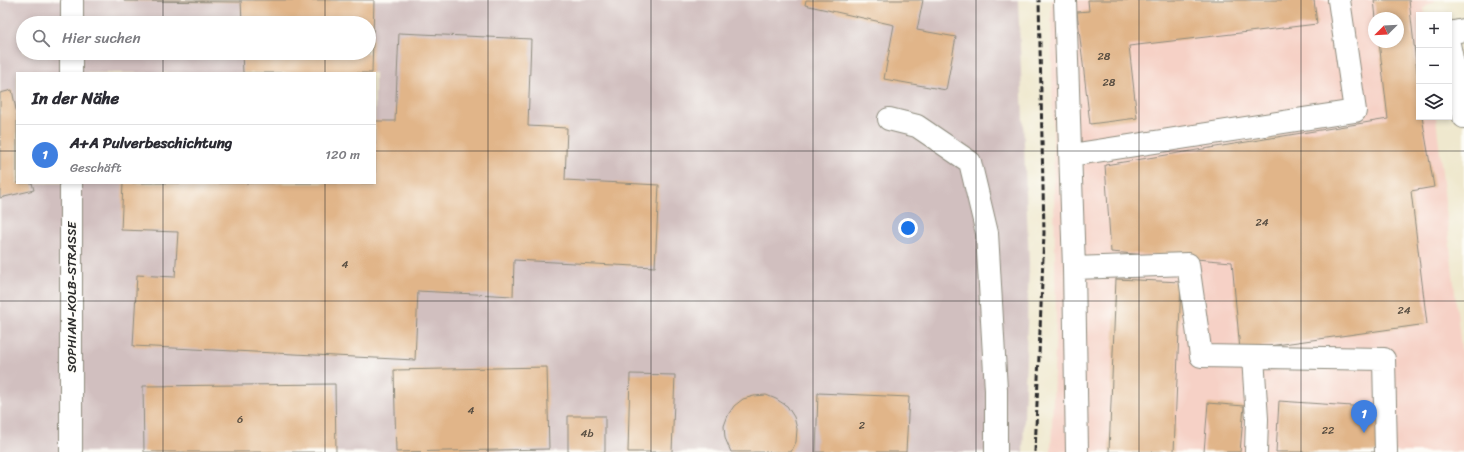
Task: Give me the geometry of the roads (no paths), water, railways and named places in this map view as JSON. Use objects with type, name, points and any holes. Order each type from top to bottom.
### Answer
[{"type":"main road","points":[[72,0],[72,16]]},
{"type":"main road","points":[[1066,0],[1074,268],[1077,452]]},
{"type":"main road","points":[[1071,154],[1355,111],[1339,0]]},
{"type":"main road","points":[[1452,32],[1464,30]]},
{"type":"main road","points":[[1450,48],[1464,117]]},
{"type":"main road","points":[[72,60],[72,72]]},
{"type":"main road","points":[[889,119],[917,126],[970,162],[987,233],[996,390],[996,452]]},
{"type":"main road","name":"SOPHIAN-KOLB-STRASSE","points":[[71,184],[71,411]]},
{"type":"main road","points":[[1074,268],[1188,264],[1201,356],[1384,359],[1386,452]]},
{"type":"main road","points":[[1253,357],[1257,419],[1256,452]]},
{"type":"main road","points":[[71,411],[71,452]]},
{"type":"main road","points":[[71,411],[81,452]]},
{"type":"railway","points":[[1035,452],[1044,233],[1039,0]]},
{"type":"place","name":"A+A Pulverbeschichtung","points":[[1364,433]]}]
